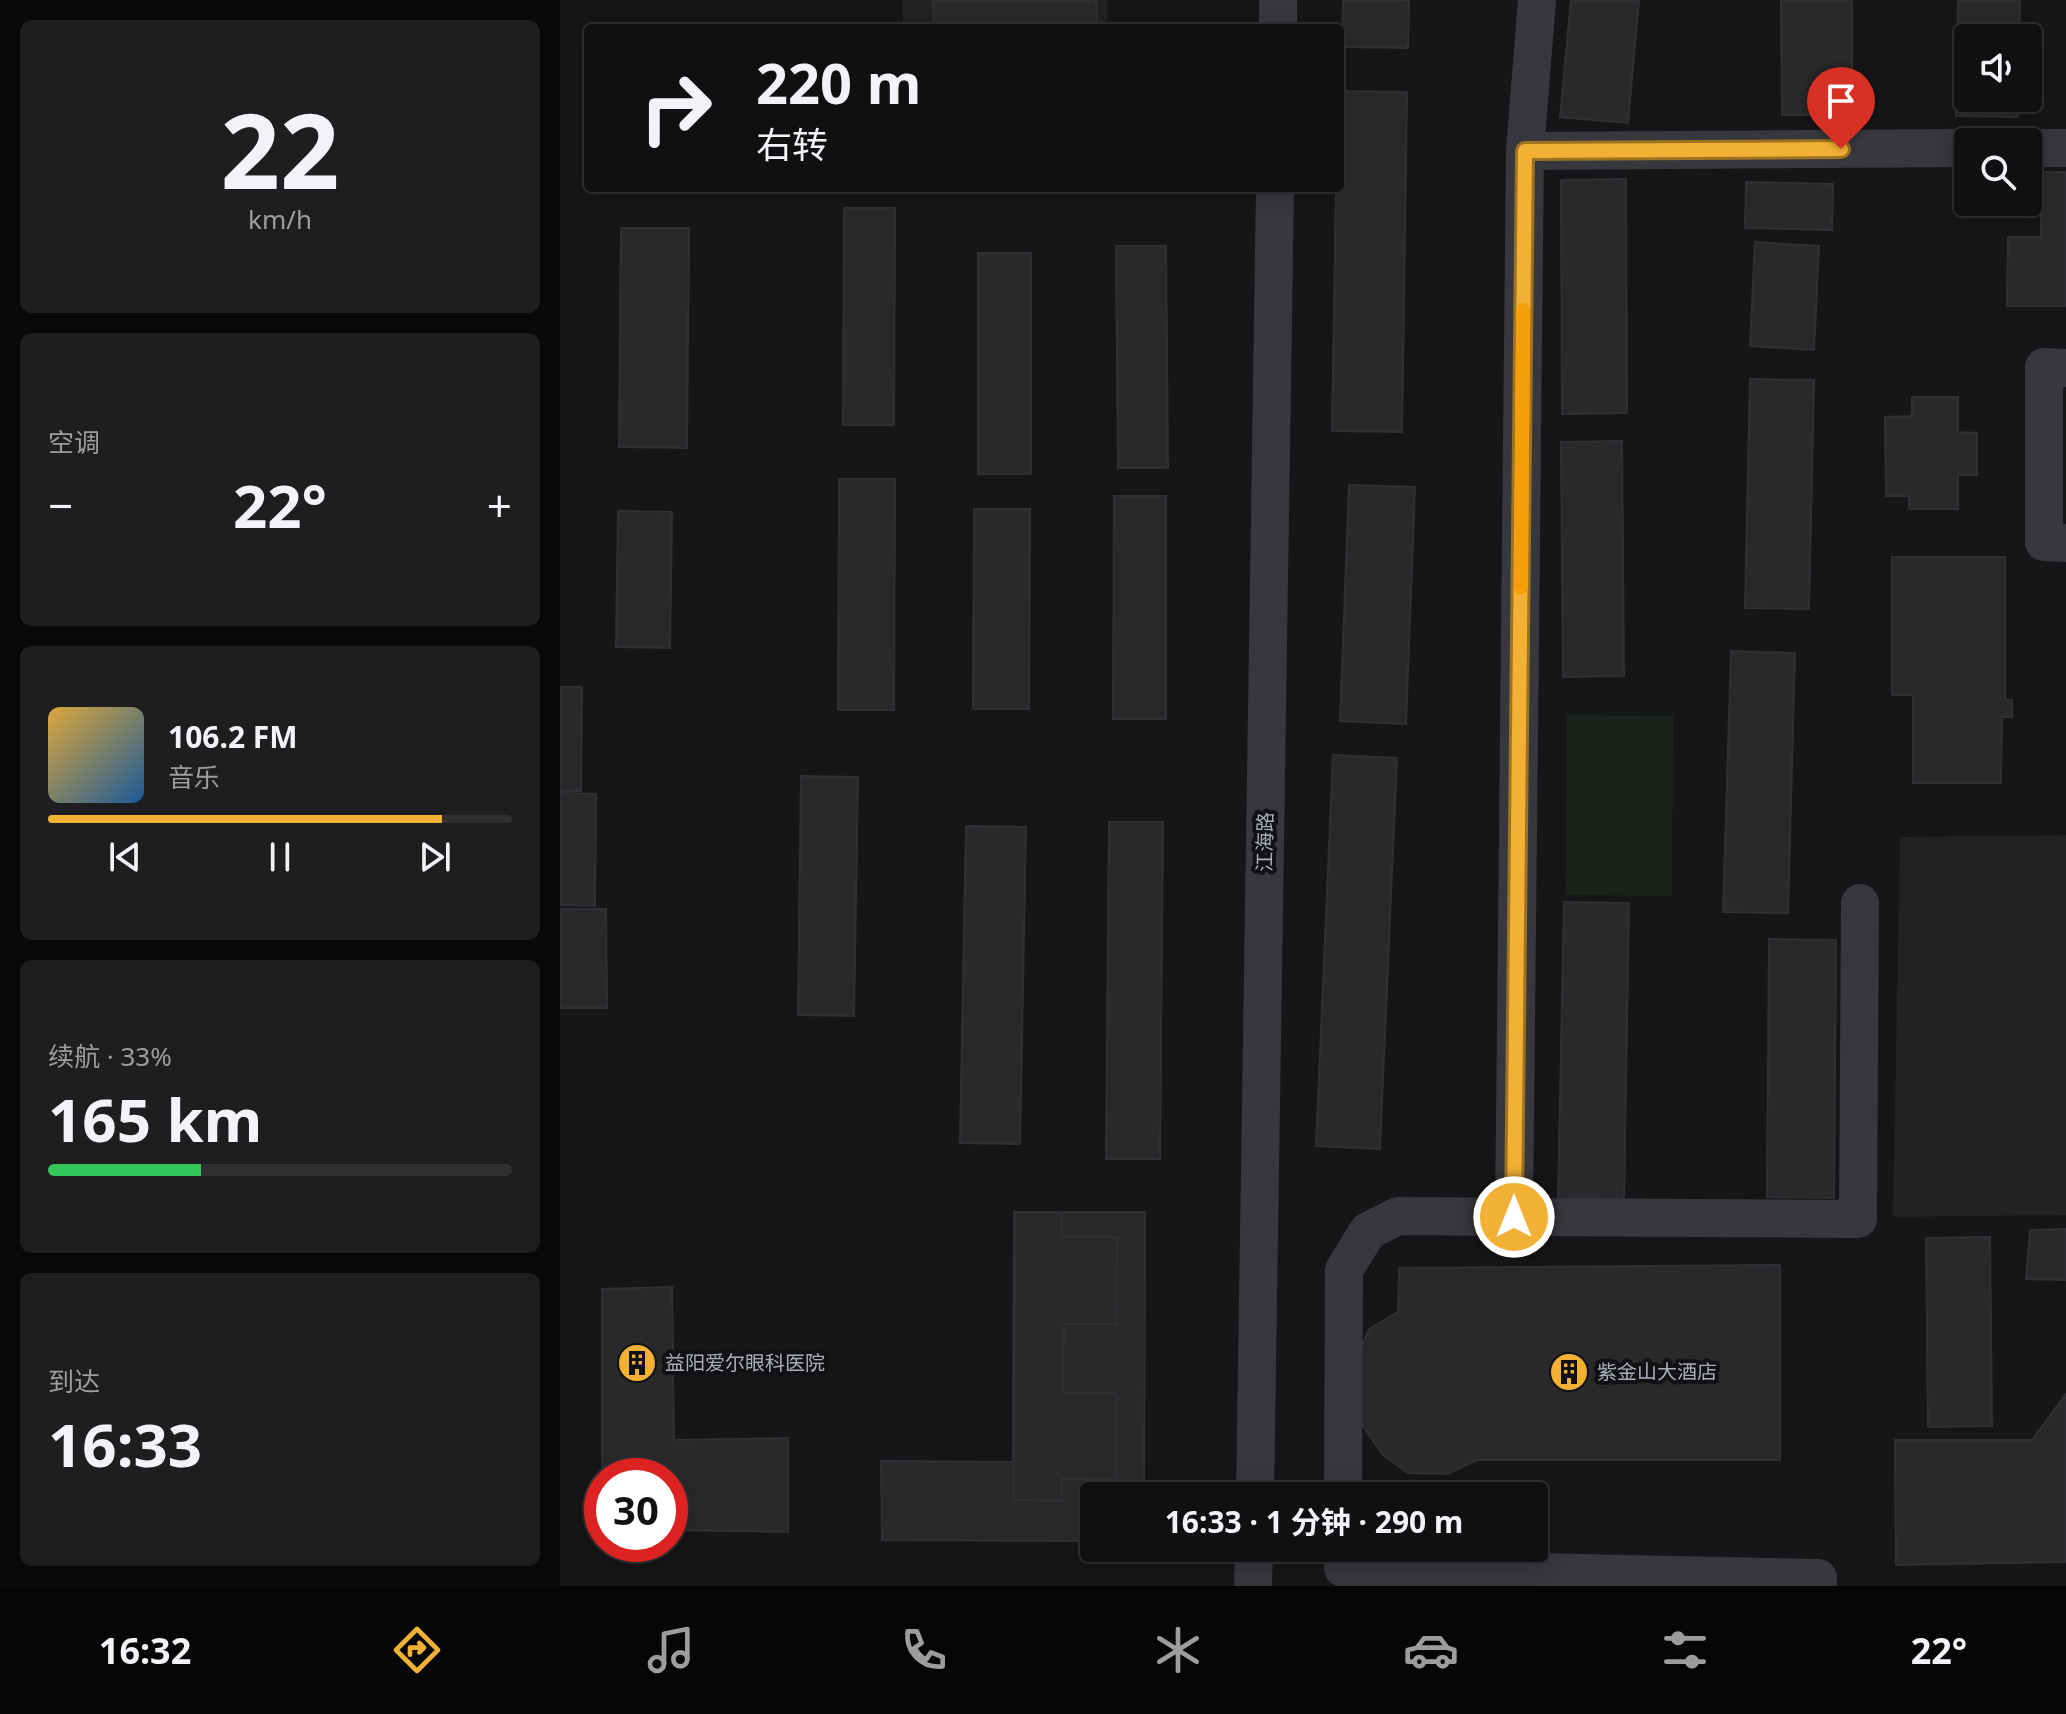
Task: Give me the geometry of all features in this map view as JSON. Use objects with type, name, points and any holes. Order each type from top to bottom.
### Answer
[{"type":"street","points":[[1278,0],[1278,24]]},
{"type":"street","points":[[1514,1217],[1525,151],[1537,0]]},
{"type":"street","points":[[1525,151],[1954,148]]},
{"type":"street","points":[[2042,148],[2066,148]]},
{"type":"street","name":"江海路","points":[[1255,1482],[1275,192]]},
{"type":"street","points":[[2066,368],[2044,367],[2044,542],[2066,543]]},
{"type":"street","points":[[1343,1482],[1344,1270],[1368,1231],[1398,1216],[1858,1219],[1860,903]]},
{"type":"street","points":[[1253,1586],[1254,1562]]},
{"type":"street","points":[[1343,1562],[1343,1568],[1818,1578],[1818,1586]]},
{"type":"shaded area","points":[[902,0],[1107,0],[1107,24],[903,24]]},
{"type":"shaded area","points":[[1567,715],[1673,716],[1672,896],[1566,895]]},
{"type":"shaded area","points":[[2066,835],[2066,1215],[1893,1217],[1900,837]]},
{"type":"building","points":[[933,0],[1096,0],[1097,24],[934,24]]},
{"type":"building","points":[[1343,0],[1409,0],[1408,48],[1344,47]]},
{"type":"building","points":[[1571,0],[1639,0],[1628,123],[1560,117]]},
{"type":"building","points":[[1781,0],[1852,0],[1852,115],[1782,115]]},
{"type":"building","points":[[1958,0],[2020,0],[2019,24],[1958,24]]},
{"type":"building","points":[[1344,91],[1407,92],[1402,432],[1332,431],[1336,192],[1344,192]]},
{"type":"building","points":[[1956,112],[2018,112],[2018,117],[1956,116]]},
{"type":"building","points":[[2042,172],[2066,172],[2066,306],[2007,306],[2008,237],[2041,237]]},
{"type":"building","points":[[1626,179],[1627,413],[1562,414],[1561,180]]},
{"type":"building","points":[[1746,182],[1833,184],[1832,230],[1745,228]]},
{"type":"building","points":[[844,208],[895,208],[894,425],[843,425]]},
{"type":"building","points":[[621,228],[689,228],[687,448],[619,447]]},
{"type":"building","points":[[1755,242],[1819,246],[1814,350],[1750,346]]},
{"type":"building","points":[[1116,246],[1166,246],[1168,468],[1118,468]]},
{"type":"building","points":[[978,253],[1031,253],[1031,474],[978,474]]},
{"type":"building","points":[[1750,379],[1814,380],[1809,609],[1745,608]]},
{"type":"building","points":[[1912,397],[1958,397],[1958,432],[1977,433],[1977,475],[1958,475],[1958,509],[1909,509],[1909,496],[1886,496],[1885,417],[1912,416]]},
{"type":"building","points":[[1622,441],[1624,676],[1563,677],[1561,442]]},
{"type":"building","points":[[839,479],[895,479],[894,710],[838,710]]},
{"type":"building","points":[[1349,485],[1415,487],[1406,724],[1340,721]]},
{"type":"building","points":[[1114,496],[1166,496],[1166,719],[1113,719]]},
{"type":"building","points":[[974,509],[1030,509],[1029,709],[973,709]]},
{"type":"building","points":[[618,511],[672,512],[670,648],[616,647]]},
{"type":"building","points":[[1892,557],[2005,557],[2005,699],[2012,700],[2012,717],[2002,717],[2001,783],[1913,783],[1913,695],[1892,695]]},
{"type":"building","points":[[1731,651],[1795,653],[1788,913],[1723,912]]},
{"type":"building","points":[[560,687],[582,687],[581,791],[560,791]]},
{"type":"building","points":[[1333,755],[1397,758],[1380,1149],[1316,1146]]},
{"type":"building","points":[[801,776],[858,777],[854,1016],[798,1015]]},
{"type":"building","points":[[560,793],[596,794],[595,906],[560,905]]},
{"type":"building","points":[[1109,822],[1163,822],[1160,1159],[1106,1159]]},
{"type":"building","points":[[966,826],[1026,827],[1020,1144],[960,1143]]},
{"type":"building","points":[[1564,902],[1629,903],[1624,1202],[1558,1201]]},
{"type":"building","points":[[560,909],[606,909],[607,1008],[560,1008]]},
{"type":"building","points":[[1769,939],[1836,940],[1834,1198],[1767,1197]]},
{"type":"building","points":[[1014,1212],[1145,1212],[1144,1482],[1080,1482],[1080,1541],[882,1540],[881,1461],[1013,1462]]},
{"type":"building","points":[[1015,1212],[1062,1212],[1062,1237],[1117,1237],[1116,1324],[1064,1324],[1063,1393],[1116,1393],[1116,1479],[1062,1479],[1062,1501],[1014,1500]]},
{"type":"building","points":[[2066,1229],[2066,1280],[2026,1279],[2030,1230]]},
{"type":"building","points":[[1990,1237],[1992,1426],[1928,1427],[1926,1238]]},
{"type":"building","name":"紫金山大酒店","points":[[1780,1265],[1780,1460],[1476,1460],[1448,1474],[1408,1473],[1383,1455],[1361,1423],[1358,1356],[1369,1329],[1398,1312],[1399,1268]]},
{"type":"building","name":"益阳爱尔眼科医院","points":[[672,1287],[674,1440],[788,1438],[788,1532],[688,1530],[688,1458],[602,1458],[602,1289]]},
{"type":"building","points":[[2066,1394],[2066,1562],[1896,1565],[1895,1440],[2032,1440]]},
{"type":"slow traffic","points":[[1521,587],[1523,310]]},
{"type":"place","name":"益阳爱尔眼科医院","points":[[637,1363]]},
{"type":"place","name":"紫金山大酒店","points":[[1569,1372]]},
{"type":"route","points":[[1514,1217],[1525,151],[1841,149]]}]
